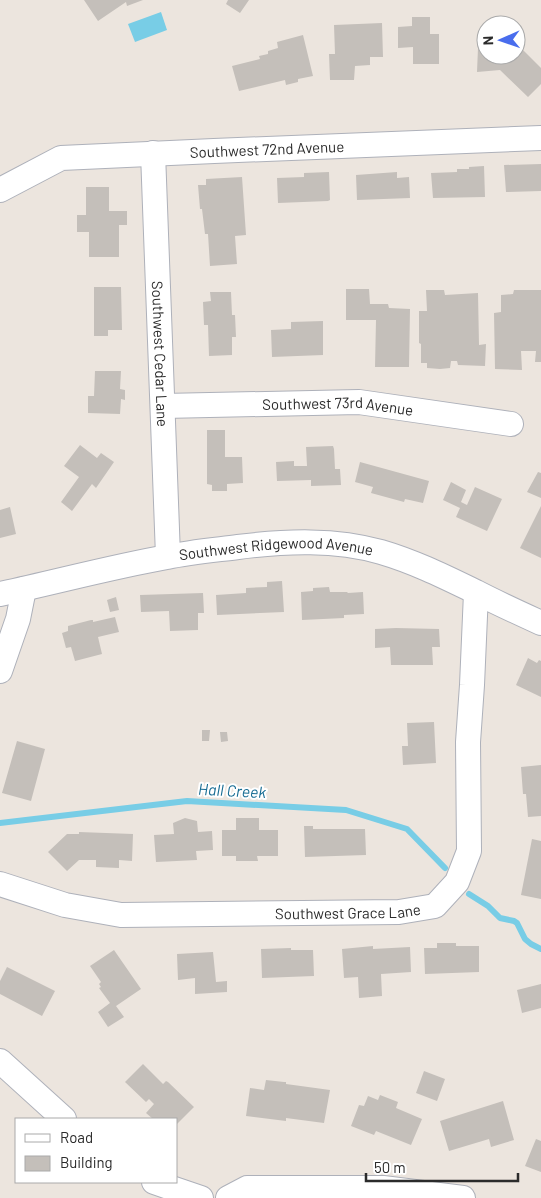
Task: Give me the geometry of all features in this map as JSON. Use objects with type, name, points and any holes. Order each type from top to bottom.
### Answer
[{"type":"street","name":"Southwest 72nd Avenue","points":[[0,190],[61,158],[541,138]]},
{"type":"street","name":"Southwest Cedar Lane","points":[[153,153],[168,556]]},
{"type":"street","name":"Southwest 73rd Avenue","points":[[163,406],[359,402],[511,424]]},
{"type":"street","name":"Southwest Ridgewood Avenue","points":[[0,594],[168,556],[259,544],[325,542],[388,554],[433,571],[541,623]]},
{"type":"street","points":[[0,671],[18,618],[24,589]]},
{"type":"street","name":"Southwest Grace Lane","points":[[0,884],[65,905],[121,915],[398,912],[435,906],[457,882],[469,851],[468,742],[476,592]]},
{"type":"street","points":[[0,1061],[63,1118]]},
{"type":"street","points":[[157,1183],[201,1198]]},
{"type":"street","points":[[228,1198],[247,1188],[383,1188],[463,1198]]},
{"type":"water","points":[[161,12],[167,30],[135,42],[128,24]]},
{"type":"building","points":[[84,0],[143,0],[127,6],[126,2],[98,21]]},
{"type":"building","points":[[228,0],[249,0],[240,13],[226,4]]},
{"type":"building","points":[[412,17],[430,17],[430,34],[439,34],[439,64],[413,64],[413,47],[398,48],[398,27],[412,26]]},
{"type":"building","points":[[382,23],[383,57],[370,57],[370,65],[355,66],[354,80],[330,80],[329,54],[335,54],[334,25]]},
{"type":"building","points":[[303,35],[313,76],[298,79],[298,82],[286,85],[285,80],[239,91],[232,66],[260,59],[259,56],[268,54],[268,51],[278,48],[277,42]]},
{"type":"building","points":[[526,53],[541,68],[541,84],[528,97],[500,70],[477,72],[477,65],[526,65]]},
{"type":"building","points":[[541,164],[541,191],[506,192],[504,165]]},
{"type":"building","points":[[484,166],[485,197],[433,198],[431,173],[457,172],[457,169]]},
{"type":"building","points":[[329,172],[330,200],[278,203],[277,178],[304,177],[304,173]]},
{"type":"building","points":[[397,172],[397,178],[409,177],[410,198],[357,200],[356,175]]},
{"type":"building","points":[[242,177],[246,235],[235,236],[237,264],[210,266],[208,234],[205,234],[198,185],[206,185],[206,179]]},
{"type":"building","points":[[86,187],[109,187],[109,211],[127,211],[127,225],[119,225],[119,257],[89,257],[89,232],[77,232],[77,215],[86,215]]},
{"type":"building","points":[[94,287],[121,287],[122,330],[108,330],[108,336],[94,336]]},
{"type":"building","points":[[346,289],[369,289],[370,304],[388,304],[389,308],[410,309],[409,367],[375,367],[376,320],[346,320]]},
{"type":"building","points":[[426,290],[444,290],[445,295],[478,293],[479,345],[486,344],[485,366],[458,365],[457,361],[451,361],[450,368],[440,369],[427,368],[427,363],[421,363],[419,311],[427,311]]},
{"type":"building","points":[[514,290],[541,290],[541,362],[535,362],[536,351],[521,351],[522,370],[495,369],[494,313],[501,312],[501,295],[513,294]]},
{"type":"building","points":[[210,292],[231,292],[232,315],[235,315],[236,337],[232,337],[232,355],[209,356],[208,325],[204,325],[203,302],[211,301]]},
{"type":"building","points":[[323,321],[323,355],[272,357],[271,330],[291,329],[291,322]]},
{"type":"building","points":[[95,371],[121,371],[120,389],[125,390],[125,400],[121,399],[120,414],[88,413],[88,396],[94,396]]},
{"type":"building","points":[[207,430],[225,430],[225,457],[242,457],[243,483],[227,484],[227,491],[212,491],[212,485],[207,484]]},
{"type":"building","points":[[80,445],[97,458],[101,453],[114,462],[96,488],[92,484],[72,511],[61,502],[79,477],[64,466]]},
{"type":"building","points":[[333,446],[335,469],[340,469],[341,485],[311,486],[311,480],[277,481],[276,462],[294,461],[294,466],[307,466],[306,447]]},
{"type":"building","points":[[360,462],[429,481],[423,503],[405,499],[404,502],[371,493],[373,487],[355,482]]},
{"type":"building","points":[[538,472],[541,473],[541,498],[527,492]]},
{"type":"building","points":[[451,482],[466,490],[461,502],[467,505],[475,487],[502,499],[487,531],[456,517],[460,508],[443,500]]},
{"type":"building","points":[[541,506],[541,558],[520,548]]},
{"type":"building","points":[[10,507],[16,534],[0,538],[0,510]]},
{"type":"building","points":[[282,581],[284,612],[217,615],[216,595],[246,593],[246,588],[267,587],[267,582]]},
{"type":"building","points":[[329,587],[330,592],[363,592],[364,614],[344,615],[344,618],[302,620],[301,592],[313,591],[313,588]]},
{"type":"building","points":[[203,593],[204,613],[198,613],[198,630],[170,631],[169,611],[141,612],[140,595]]},
{"type":"building","points":[[116,597],[119,610],[110,612],[107,600]]},
{"type":"building","points":[[115,617],[119,632],[98,637],[102,654],[75,661],[71,647],[66,648],[62,633],[68,631],[68,626],[91,620],[93,622]]},
{"type":"building","points":[[375,629],[439,629],[440,647],[432,647],[433,665],[391,665],[390,647],[375,648]]},
{"type":"building","points":[[528,658],[537,663],[539,660],[541,661],[541,697],[516,685]]},
{"type":"building","points":[[434,722],[436,763],[403,765],[402,746],[408,746],[407,723]]},
{"type":"building","points":[[202,730],[210,730],[209,741],[202,741]]},
{"type":"building","points":[[220,732],[227,732],[228,741],[221,742]]},
{"type":"building","points":[[17,741],[45,749],[31,801],[2,793]]},
{"type":"building","points":[[541,765],[541,816],[528,817],[526,794],[523,794],[521,767]]},
{"type":"building","points":[[185,818],[197,821],[198,832],[212,831],[213,850],[196,851],[197,860],[156,862],[154,835],[174,834],[173,823]]},
{"type":"building","points":[[236,818],[259,818],[259,830],[278,830],[278,856],[257,856],[258,861],[236,861],[236,856],[222,856],[222,830],[236,830]]},
{"type":"building","points":[[304,826],[313,826],[313,829],[365,829],[366,855],[305,857]]},
{"type":"building","points":[[79,832],[133,834],[132,861],[119,860],[119,868],[96,867],[96,860],[79,860],[67,871],[48,852],[67,834],[79,834]]},
{"type":"building","points":[[532,839],[541,841],[541,899],[521,895]]},
{"type":"building","points":[[437,943],[456,943],[456,946],[479,946],[479,972],[425,974],[424,948],[437,948]]},
{"type":"building","points":[[373,946],[373,949],[410,947],[411,972],[381,974],[382,996],[359,998],[358,977],[344,978],[342,949]]},
{"type":"building","points":[[291,948],[291,950],[313,950],[314,976],[262,978],[261,949]]},
{"type":"building","points":[[114,950],[141,989],[116,1006],[124,1017],[108,1027],[98,1012],[110,1003],[99,988],[101,987],[99,984],[101,982],[90,966]]},
{"type":"building","points":[[213,952],[216,982],[227,981],[227,992],[195,994],[195,978],[178,980],[177,954]]},
{"type":"building","points":[[7,967],[55,991],[42,1016],[0,994],[0,981]]},
{"type":"building","points":[[541,984],[541,1008],[522,1013],[517,990]]},
{"type":"building","points":[[143,1064],[163,1084],[166,1081],[168,1082],[194,1107],[178,1123],[178,1118],[152,1118],[146,1113],[154,1104],[149,1099],[146,1102],[125,1082]]},
{"type":"building","points":[[424,1071],[445,1079],[437,1101],[416,1093]]},
{"type":"building","points":[[266,1080],[330,1090],[324,1123],[286,1118],[286,1121],[246,1116],[250,1088],[264,1090]]},
{"type":"building","points":[[380,1095],[398,1102],[396,1108],[422,1119],[411,1145],[376,1131],[374,1135],[351,1126],[359,1105],[364,1106],[368,1096],[378,1100]]},
{"type":"building","points":[[503,1101],[514,1140],[491,1147],[489,1139],[449,1151],[440,1121]]},
{"type":"building","points":[[536,1139],[541,1141],[541,1172],[525,1166]]},
{"type":"waterway","name":"Hall Creek","points":[[0,823],[187,801],[346,810],[407,829],[445,868]]},
{"type":"waterway","name":"Hall Creek","points":[[469,894],[488,906],[500,918],[517,923],[525,939],[541,949]]}]
